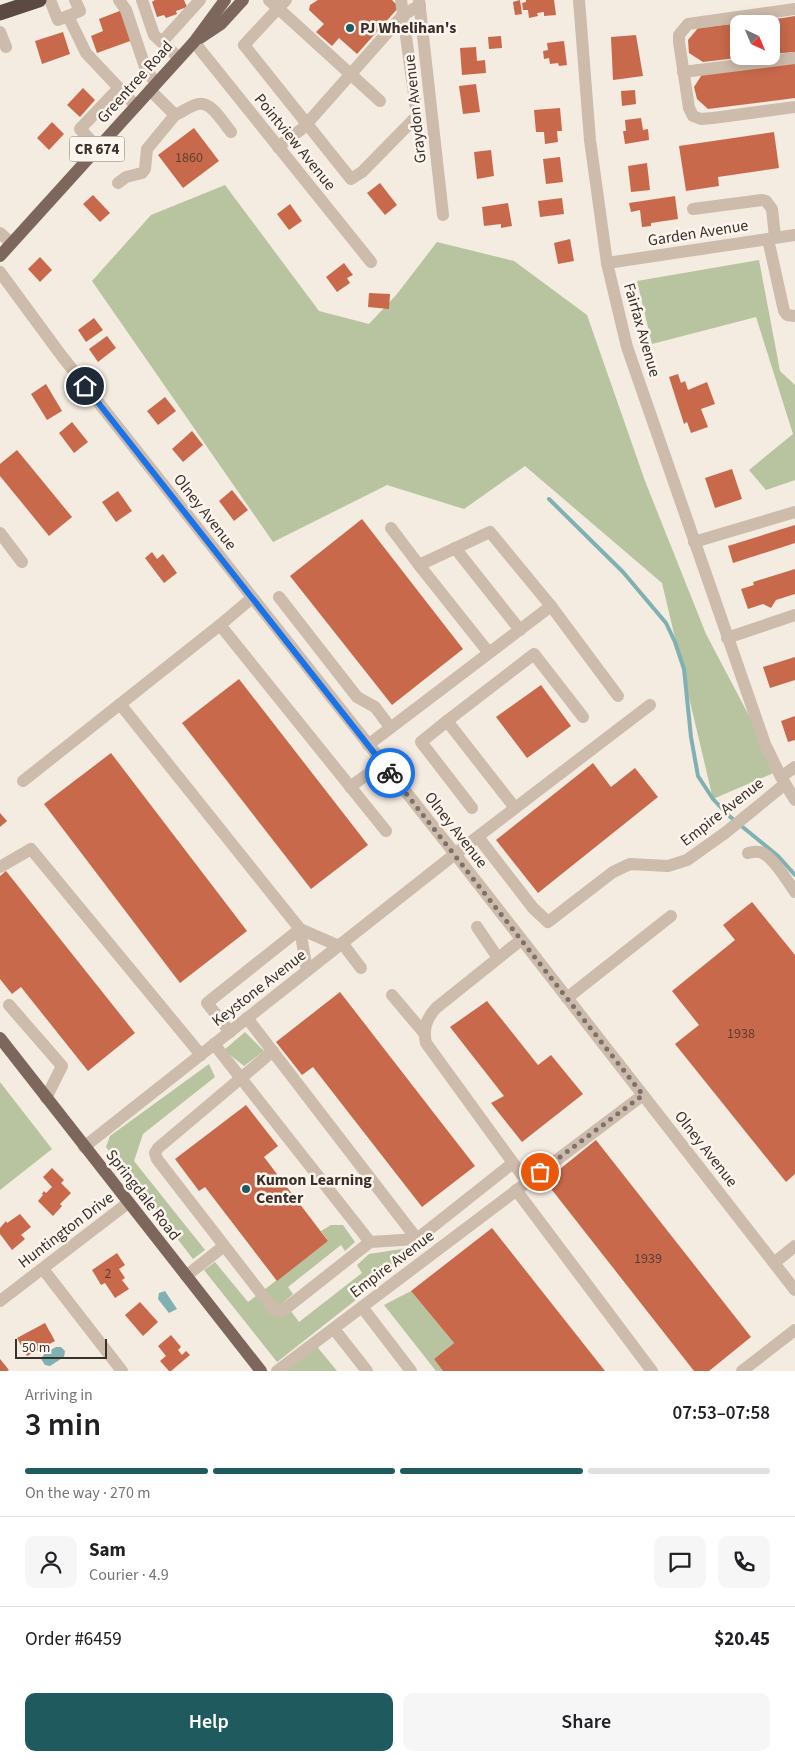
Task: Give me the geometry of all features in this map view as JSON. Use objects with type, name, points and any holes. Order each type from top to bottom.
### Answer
[{"type":"highway","points":[[0,13],[39,0]]},
{"type":"main road","name":"Greentree Road","points":[[0,256],[194,42],[225,0]]},
{"type":"main road","name":"Greentree Road","points":[[194,42],[220,24],[243,0]]},
{"type":"main road","name":"Springdale Road","points":[[0,1038],[261,1371]]},
{"type":"street","points":[[50,0],[58,20],[80,11],[75,0]]},
{"type":"street","points":[[119,0],[126,10],[153,87],[175,115]]},
{"type":"street","points":[[142,0],[154,35],[179,58]]},
{"type":"street","points":[[162,42],[200,0]]},
{"type":"street","points":[[380,101],[278,3],[244,45],[351,179],[362,172],[417,116],[401,0]]},
{"type":"street","name":"Fairfax Avenue","points":[[579,0],[590,140],[607,263],[628,347],[733,655],[765,744],[783,781]]},
{"type":"street","points":[[278,147],[307,123],[403,15],[419,3]]},
{"type":"street","name":"Graydon Avenue","points":[[419,3],[443,215]]},
{"type":"street","points":[[795,9],[688,24],[679,35],[689,108],[693,116],[702,119],[795,107]]},
{"type":"street","points":[[68,16],[86,53],[136,106]]},
{"type":"street","points":[[0,32],[6,48]]},
{"type":"street","name":"Pointview Avenue","points":[[194,42],[371,262]]},
{"type":"street","points":[[683,72],[795,58]]},
{"type":"street","points":[[98,148],[80,129],[119,88]]},
{"type":"street","points":[[118,183],[126,177],[142,173],[145,169],[147,149],[175,115],[197,104],[208,106],[213,110],[231,132]]},
{"type":"street","points":[[693,209],[766,201],[772,209],[772,238],[784,310],[787,315],[795,316]]},
{"type":"street","points":[[0,233],[11,244]]},
{"type":"street","name":"Garden Avenue","points":[[607,263],[795,235]]},
{"type":"street","name":"Olney Avenue","points":[[0,272],[62,356],[455,854],[795,1290]]},
{"type":"street","points":[[694,542],[795,512]]},
{"type":"street","points":[[391,528],[489,653]]},
{"type":"street","points":[[420,565],[490,532],[551,606],[618,696]]},
{"type":"street","points":[[0,533],[22,562]]},
{"type":"street","points":[[455,548],[520,630]]},
{"type":"street","points":[[280,597],[357,697],[375,707],[390,727]]},
{"type":"street","points":[[23,781],[252,598]]},
{"type":"street","points":[[368,745],[551,606]]},
{"type":"street","points":[[727,638],[795,615]]},
{"type":"street","points":[[220,625],[386,831]]},
{"type":"street","points":[[472,808],[421,742],[534,654],[582,717]]},
{"type":"street","points":[[120,704],[300,929],[340,945],[361,968]]},
{"type":"street","name":"Keystone Avenue","points":[[84,1147],[455,854],[650,704]]},
{"type":"street","points":[[447,721],[515,808]]},
{"type":"street","points":[[350,787],[383,763]]},
{"type":"street","name":"Empire Avenue","points":[[478,837],[533,908],[548,922],[613,872],[630,864],[668,866],[688,860],[725,833],[783,781],[795,767]]},
{"type":"street","points":[[783,781],[795,800]]},
{"type":"street","points":[[0,867],[31,850],[201,1054]]},
{"type":"street","points":[[748,853],[762,852],[769,857],[795,892]]},
{"type":"street","points":[[567,998],[671,916]]},
{"type":"street","points":[[477,927],[498,958]]},
{"type":"street","points":[[300,929],[306,971]]},
{"type":"street","points":[[230,1032],[207,1003],[300,929]]},
{"type":"street","points":[[424,1033],[430,1014],[436,1008],[521,940]]},
{"type":"street","points":[[392,995],[424,1033],[426,1043],[527,1182]]},
{"type":"street","points":[[9,1005],[62,1066],[46,1098]]},
{"type":"street","points":[[247,1018],[417,1239]]},
{"type":"street","points":[[214,1044],[370,1242]]},
{"type":"street","points":[[273,1051],[240,1077],[158,1148],[155,1153],[157,1159],[274,1310],[280,1312],[370,1242],[417,1239],[513,1163]]},
{"type":"street","name":"Empire Avenue","points":[[277,1371],[643,1095]]},
{"type":"street","points":[[516,1190],[652,1371]]},
{"type":"street","name":"Huntington Drive","points":[[0,1301],[128,1203]]},
{"type":"street","points":[[186,1276],[224,1246]]},
{"type":"street","points":[[774,1262],[795,1246]]},
{"type":"street","points":[[43,1269],[122,1371]]},
{"type":"street","points":[[362,1307],[412,1371]]},
{"type":"street","points":[[334,1329],[367,1371]]},
{"type":"street","points":[[742,1371],[795,1330]]},
{"type":"green space","points":[[225,185],[319,311],[369,324],[397,294],[437,242],[514,261],[587,315],[645,481],[706,634],[778,771],[713,799],[662,583],[525,466],[464,509],[387,485],[273,542],[92,281],[151,215]]},
{"type":"green space","points":[[759,260],[780,371],[795,385],[795,480],[766,490],[749,470],[793,434],[756,317],[652,344],[637,281]]},
{"type":"green space","points":[[245,1032],[264,1051],[244,1066],[224,1050]]},
{"type":"green space","points":[[209,1064],[215,1077],[143,1134],[134,1161],[205,1250],[193,1259],[106,1147],[110,1136]]},
{"type":"green space","points":[[0,1082],[52,1149],[0,1190]]},
{"type":"green space","points":[[331,1225],[343,1225],[355,1242],[345,1251],[341,1245],[288,1287],[293,1294],[284,1302],[299,1322],[362,1273],[357,1265],[369,1254],[408,1248],[413,1255],[277,1362],[204,1270],[215,1262],[248,1302],[328,1241],[321,1231]]},
{"type":"green space","points":[[411,1291],[454,1343],[434,1359],[443,1371],[436,1371],[384,1305]]},
{"type":"green space","points":[[314,1343],[337,1371],[283,1371]]},
{"type":"water","points":[[165,1291],[177,1309],[169,1313],[158,1299],[159,1293]]},
{"type":"water","points":[[56,1347],[61,1347],[65,1351],[64,1357],[50,1366],[45,1365],[41,1359],[45,1353]]},
{"type":"building","points":[[155,0],[184,0],[187,7],[176,11],[177,14],[166,18],[164,15],[157,17],[152,2]]},
{"type":"building","name":"PJ Whelihan's","points":[[318,0],[392,0],[399,7],[357,54],[339,38],[332,46],[316,32],[324,24],[309,10],[310,5]]},
{"type":"building","points":[[520,0],[522,14],[515,15],[513,2]]},
{"type":"building","points":[[526,0],[554,0],[556,15],[544,16],[544,12],[537,13],[538,16],[529,18],[528,10],[523,10],[522,3],[526,2]]},
{"type":"building","points":[[122,10],[133,40],[97,53],[91,36],[103,31],[99,19]]},
{"type":"building","points":[[795,16],[795,52],[780,53],[780,18]]},
{"type":"building","points":[[730,24],[730,59],[703,62],[689,53],[688,40],[698,28]]},
{"type":"building","points":[[63,32],[70,54],[42,64],[35,41]]},
{"type":"building","points":[[636,35],[643,76],[613,80],[611,37]]},
{"type":"building","points":[[501,36],[502,48],[489,49],[488,37]]},
{"type":"building","points":[[564,41],[567,65],[550,64],[549,58],[544,59],[543,51],[548,50],[547,43]]},
{"type":"building","points":[[476,47],[477,61],[485,60],[486,73],[462,75],[460,48]]},
{"type":"building","points":[[795,63],[795,98],[708,109],[697,99],[694,87],[703,73]]},
{"type":"building","points":[[476,84],[480,112],[463,114],[459,86]]},
{"type":"building","points":[[83,88],[95,100],[80,117],[67,105]]},
{"type":"building","points":[[635,90],[636,104],[622,106],[621,91]]},
{"type":"building","points":[[560,108],[562,131],[557,131],[558,142],[545,144],[544,132],[536,132],[534,110]]},
{"type":"building","points":[[641,118],[643,130],[648,129],[649,140],[625,144],[623,131],[626,131],[625,120]]},
{"type":"building","points":[[52,122],[64,134],[49,150],[37,138]]},
{"type":"building","points":[[194,128],[219,161],[183,188],[158,155]]},
{"type":"building","points":[[774,132],[779,168],[718,177],[719,186],[686,191],[679,146]]},
{"type":"building","points":[[491,150],[494,176],[477,179],[474,152]]},
{"type":"building","points":[[560,157],[563,182],[546,184],[543,159]]},
{"type":"building","points":[[647,163],[650,190],[631,192],[628,166]]},
{"type":"building","points":[[380,183],[397,205],[385,215],[367,193]]},
{"type":"building","points":[[93,195],[110,213],[100,222],[83,204]]},
{"type":"building","points":[[675,196],[678,219],[651,223],[651,226],[642,227],[640,210],[631,212],[629,203]]},
{"type":"building","points":[[562,198],[564,214],[540,217],[538,201]]},
{"type":"building","points":[[508,203],[512,226],[501,228],[501,224],[484,226],[482,207]]},
{"type":"building","points":[[290,204],[302,221],[289,230],[277,214]]},
{"type":"building","points":[[570,239],[574,261],[558,264],[554,243]]},
{"type":"building","points":[[40,257],[52,270],[40,282],[28,269]]},
{"type":"building","points":[[344,263],[353,275],[347,278],[350,283],[337,292],[326,277]]},
{"type":"building","points":[[369,293],[390,294],[389,309],[368,307]]},
{"type":"building","points":[[94,318],[103,330],[86,342],[78,330]]},
{"type":"building","points":[[107,336],[116,348],[98,362],[89,349]]},
{"type":"building","points":[[678,374],[681,383],[685,381],[688,390],[707,382],[715,404],[701,409],[708,427],[691,433],[687,422],[684,424],[669,377]]},
{"type":"building","points":[[46,384],[62,411],[47,420],[31,394]]},
{"type":"building","points":[[165,397],[176,411],[158,425],[147,411]]},
{"type":"building","points":[[72,422],[88,442],[74,453],[59,433]]},
{"type":"building","points":[[192,431],[203,445],[183,462],[172,449]]},
{"type":"building","points":[[17,450],[72,517],[49,536],[0,476],[0,464]]},
{"type":"building","points":[[732,469],[742,499],[715,508],[705,478]]},
{"type":"building","points":[[232,490],[248,510],[234,521],[219,501]]},
{"type":"building","points":[[118,491],[132,511],[116,522],[102,502]]},
{"type":"building","points":[[362,519],[463,649],[392,705],[290,576]]},
{"type":"building","points":[[795,525],[795,543],[733,563],[728,546]]},
{"type":"building","points":[[152,552],[157,559],[163,554],[177,573],[164,583],[145,558]]},
{"type":"building","points":[[795,569],[795,594],[776,600],[771,608],[763,604],[748,609],[741,589],[754,585],[753,582]]},
{"type":"building","points":[[795,657],[795,680],[770,688],[763,667]]},
{"type":"building","points":[[239,679],[368,845],[311,889],[182,723]]},
{"type":"building","points":[[541,685],[571,726],[527,758],[496,717]]},
{"type":"building","points":[[795,716],[795,740],[788,742],[781,721]]},
{"type":"building","points":[[111,753],[247,931],[180,983],[44,804]]},
{"type":"building","points":[[593,763],[611,787],[635,768],[658,797],[538,893],[496,840]]},
{"type":"building","points":[[0,813],[7,821],[0,827]]},
{"type":"building","points":[[6,871],[135,1033],[88,1071],[21,987],[12,994],[0,979],[0,876]]},
{"type":"building","points":[[752,902],[795,955],[795,1174],[786,1182],[675,1044],[699,1025],[672,991],[735,940],[723,925]]},
{"type":"building","points":[[340,992],[475,1166],[422,1207],[313,1067],[302,1075],[276,1042]]},
{"type":"building","points":[[487,1001],[538,1065],[551,1055],[583,1094],[522,1142],[491,1103],[504,1096],[450,1027]]},
{"type":"building","points":[[246,1105],[278,1146],[264,1157],[328,1241],[277,1281],[205,1187],[199,1191],[175,1159]]},
{"type":"building","points":[[596,1140],[751,1337],[709,1371],[694,1371],[545,1181]]},
{"type":"building","points":[[52,1168],[64,1180],[61,1183],[71,1193],[60,1204],[62,1206],[53,1216],[38,1201],[44,1191],[46,1193],[52,1187],[43,1177]]},
{"type":"building","points":[[20,1214],[31,1227],[21,1235],[25,1239],[12,1250],[0,1234],[0,1228],[6,1221],[7,1223]]},
{"type":"building","points":[[492,1228],[605,1371],[443,1371],[434,1359],[454,1343],[411,1291]]},
{"type":"building","points":[[117,1253],[125,1265],[119,1269],[125,1278],[122,1280],[129,1289],[115,1298],[105,1283],[101,1285],[92,1270]]},
{"type":"building","points":[[140,1302],[158,1322],[143,1336],[125,1315]]},
{"type":"building","points":[[45,1323],[55,1341],[27,1356],[17,1338]]},
{"type":"building","points":[[171,1335],[181,1347],[178,1350],[182,1355],[186,1351],[190,1355],[169,1371],[160,1361],[166,1356],[158,1346]]},
{"type":"building","points":[[0,1359],[9,1370],[0,1371]]},
{"type":"waterway","points":[[549,499],[623,572],[666,623],[684,669],[691,737],[698,776],[713,799],[728,815],[778,856],[795,875]]},
{"type":"way so far","points":[[390,773],[643,1095],[540,1172]]},
{"type":"place","name":"PJ Whelihan's","points":[[350,28]]},
{"type":"place","name":"Kumon Learning Center","points":[[246,1189]]},
{"type":"route","points":[[85,386],[390,773]]}]
